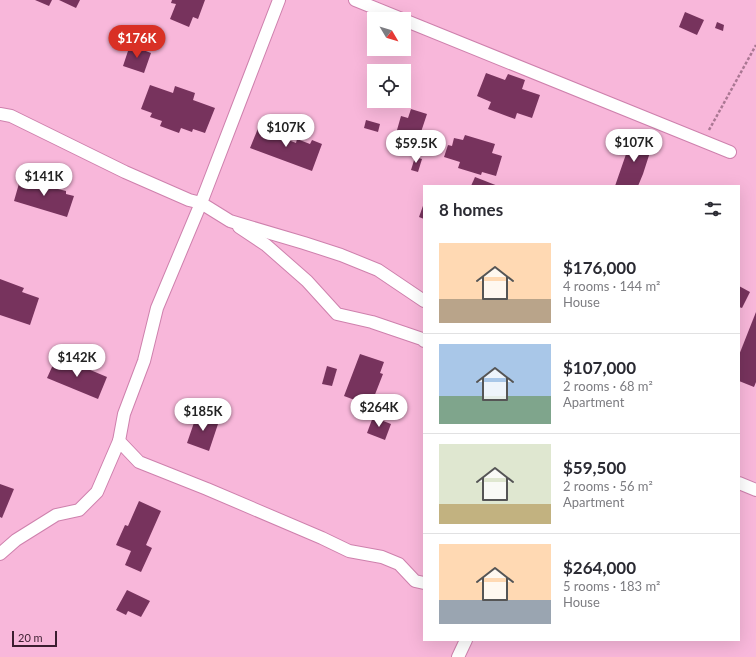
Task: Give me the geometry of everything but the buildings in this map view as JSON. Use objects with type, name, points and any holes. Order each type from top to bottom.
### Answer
[{"type":"street","points":[[0,554],[16,540],[56,515],[79,510],[97,492],[119,442],[124,414],[144,361],[157,308],[202,203],[279,0]]},
{"type":"street","points":[[355,0],[385,12]]},
{"type":"street","points":[[411,22],[730,152]]},
{"type":"street","points":[[0,114],[11,116],[125,172],[189,200],[202,203],[266,245],[307,280],[337,314],[372,322],[423,340]]},
{"type":"street","points":[[230,221],[304,242],[378,270],[423,300]]},
{"type":"street","points":[[119,442],[139,462],[214,492],[349,551],[382,557],[399,564],[415,581],[423,583]]},
{"type":"street","points":[[740,483],[756,490]]},
{"type":"street","points":[[458,657],[466,641]]},
{"type":"path","points":[[703,141],[756,45]]}]
